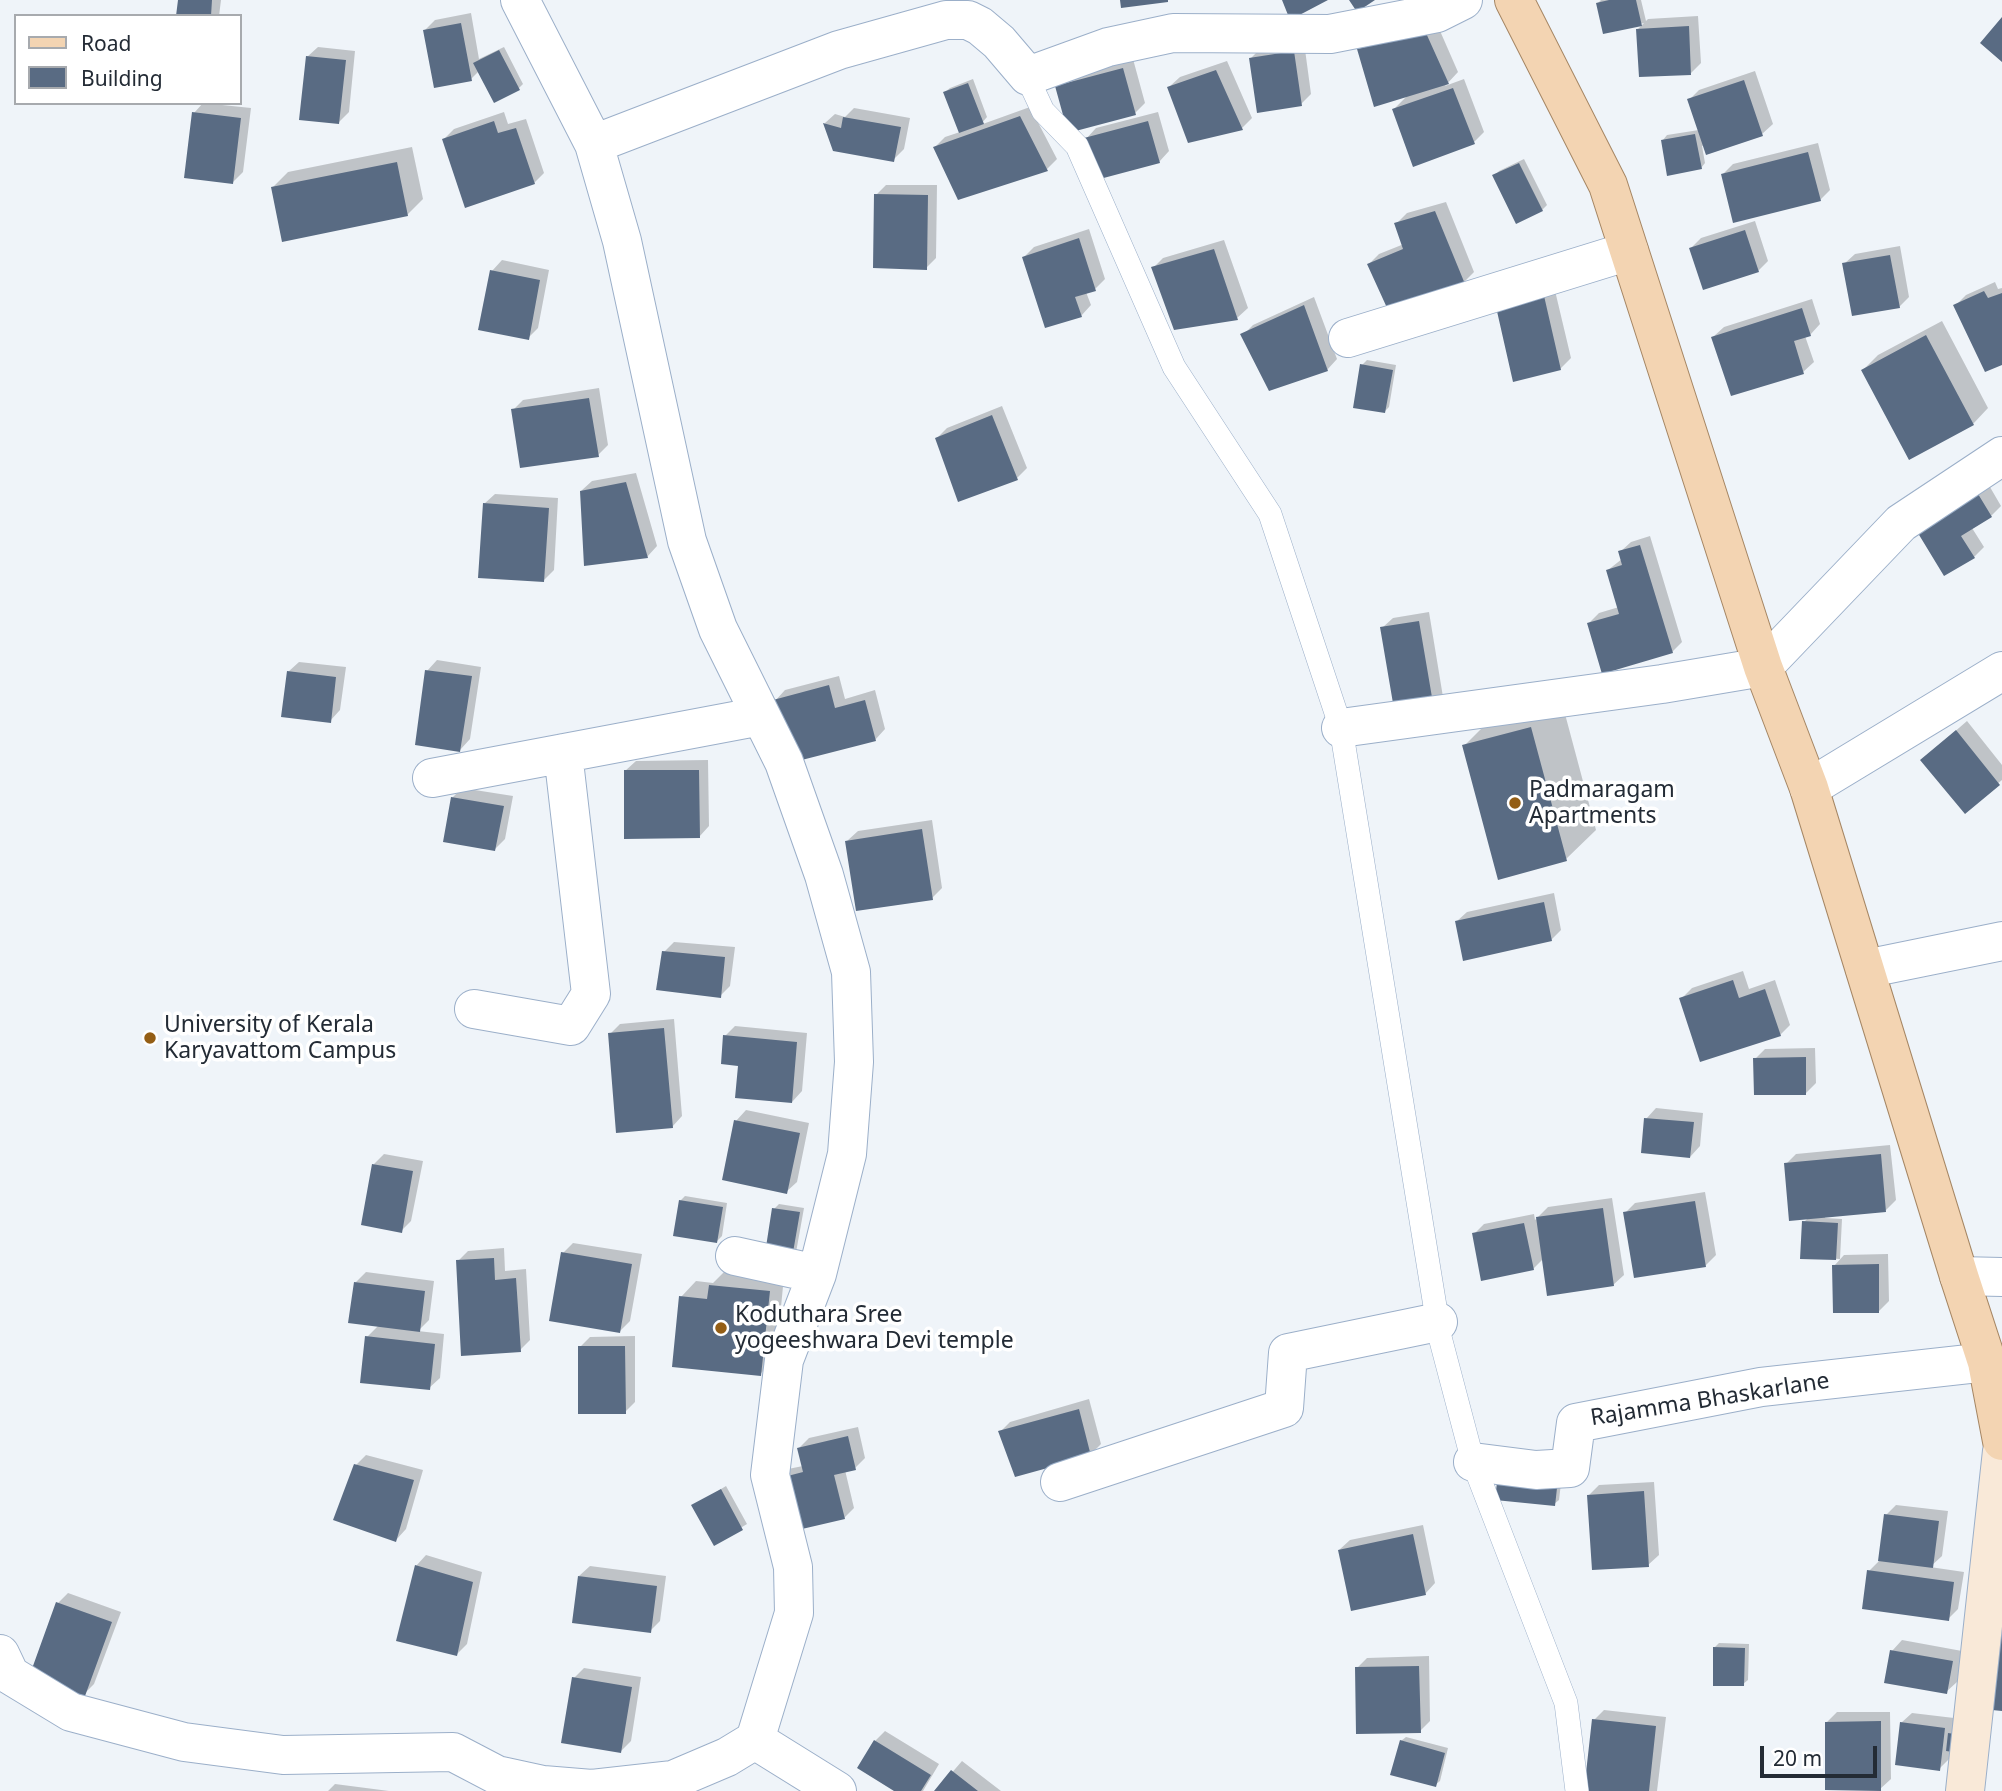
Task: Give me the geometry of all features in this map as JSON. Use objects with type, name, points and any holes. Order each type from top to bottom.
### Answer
[{"type":"main road","points":[[1514,0],[1608,185],[1763,667],[1809,788],[1987,1362],[2002,1441]]},
{"type":"street","points":[[0,1654],[10,1675],[71,1712],[184,1742],[283,1755],[453,1752],[495,1783],[592,1789],[673,1780],[727,1757],[755,1740],[794,1613],[793,1567],[770,1475],[784,1360],[817,1274],[847,1154],[855,1062],[851,972],[815,850],[785,762],[718,629],[687,541],[622,241],[594,144],[520,0]]},
{"type":"street","points":[[594,144],[839,50],[946,20],[968,20],[980,26],[999,42],[1028,76],[1108,47],[1173,33],[1330,34],[1437,13],[1463,0]]},
{"type":"street","points":[[1348,338],[1629,251]]},
{"type":"street","points":[[1341,728],[1662,684],[1763,667],[1901,523],[2002,456]]},
{"type":"street","points":[[1809,788],[2002,671]]},
{"type":"street","points":[[432,778],[761,716]]},
{"type":"street","points":[[474,1009],[571,1026],[591,994],[563,753]]},
{"type":"street","points":[[1864,969],[2002,941]]},
{"type":"street","points":[[735,1255],[817,1274]]},
{"type":"street","points":[[1959,1276],[2002,1277]]},
{"type":"street","points":[[1060,1482],[1284,1408],[1288,1353],[1438,1322]]},
{"type":"street","name":"Rajamma Bhaskarlane","points":[[1473,1462],[1536,1471],[1570,1468],[1576,1423],[1760,1387],[1987,1362]]},
{"type":"street","points":[[1965,1791],[2002,1451]]},
{"type":"street","points":[[755,1740],[837,1791]]},
{"type":"lane","points":[[974,0],[1028,76],[1043,111],[1077,145],[1174,367],[1270,514],[1341,728],[1438,1322],[1473,1462],[1566,1703],[1577,1791]]},
{"type":"building","points":[[178,0],[212,0],[211,14],[176,14]]},
{"type":"building","points":[[1120,0],[1168,0],[1168,2],[1121,8]]},
{"type":"building","points":[[1282,0],[1328,0],[1290,20]]},
{"type":"building","points":[[1349,0],[1375,0],[1357,12]]},
{"type":"building","points":[[1636,0],[1642,26],[1603,34],[1596,3]]},
{"type":"building","points":[[2002,17],[2002,62],[1980,43]]},
{"type":"building","points":[[461,23],[472,81],[434,88],[423,30]]},
{"type":"building","points":[[1689,26],[1691,75],[1639,77],[1636,29]]},
{"type":"building","points":[[1426,33],[1449,84],[1374,107],[1357,49]]},
{"type":"building","points":[[499,50],[520,90],[494,103],[473,63]]},
{"type":"building","points":[[1294,51],[1302,106],[1257,113],[1249,58]]},
{"type":"building","points":[[306,56],[346,60],[339,124],[299,120]]},
{"type":"building","points":[[1123,68],[1136,115],[1068,133],[1055,86]]},
{"type":"building","points":[[1216,70],[1243,130],[1188,143],[1167,87]]},
{"type":"building","points":[[1744,80],[1763,136],[1706,155],[1687,99]]},
{"type":"building","points":[[968,83],[984,124],[959,133],[943,92]]},
{"type":"building","points":[[1453,88],[1475,144],[1413,167],[1392,109]]},
{"type":"building","points":[[192,112],[241,118],[233,184],[184,178]]},
{"type":"building","points":[[1020,116],[1048,171],[958,200],[933,147]]},
{"type":"building","points":[[843,117],[901,127],[894,162],[833,151],[823,123],[841,128]]},
{"type":"building","points":[[494,121],[498,133],[516,128],[535,184],[465,208],[442,139]]},
{"type":"building","points":[[1148,121],[1160,163],[1096,180],[1084,138]]},
{"type":"building","points":[[1695,134],[1702,169],[1667,176],[1661,140]]},
{"type":"building","points":[[1808,152],[1821,201],[1733,223],[1721,174]]},
{"type":"building","points":[[397,162],[408,216],[282,242],[271,187]]},
{"type":"building","points":[[1519,163],[1543,211],[1516,224],[1492,175]]},
{"type":"building","points":[[874,194],[928,195],[927,270],[873,268]]},
{"type":"building","points":[[1435,211],[1465,284],[1388,310],[1367,264],[1403,249],[1394,223]]},
{"type":"building","points":[[1745,230],[1759,272],[1703,290],[1689,248]]},
{"type":"building","points":[[1079,238],[1096,291],[1075,297],[1082,317],[1045,328],[1022,257]]},
{"type":"building","points":[[1214,249],[1238,320],[1174,330],[1151,267]]},
{"type":"building","points":[[1890,255],[1900,308],[1852,316],[1842,263]]},
{"type":"building","points":[[490,270],[540,280],[529,340],[478,330]]},
{"type":"building","points":[[1542,287],[1561,370],[1513,382],[1494,298]]},
{"type":"building","points":[[1984,291],[1988,298],[2002,293],[2002,365],[1985,372],[1953,305]]},
{"type":"building","points":[[1304,305],[1328,371],[1269,391],[1240,334]]},
{"type":"building","points":[[1802,308],[1811,336],[1794,341],[1804,374],[1731,396],[1711,337]]},
{"type":"building","points":[[1926,335],[1974,425],[1909,460],[1861,370]]},
{"type":"building","points":[[1360,364],[1393,370],[1385,413],[1353,408]]},
{"type":"building","points":[[589,398],[599,457],[520,468],[511,409]]},
{"type":"building","points":[[992,415],[1018,480],[958,502],[935,438]]},
{"type":"building","points":[[626,482],[648,558],[584,566],[580,491]]},
{"type":"building","points":[[1972,484],[1992,517],[1961,536],[1975,558],[1944,576],[1910,520]]},
{"type":"building","points":[[483,503],[549,508],[544,582],[478,578]]},
{"type":"building","points":[[1640,545],[1673,653],[1602,674],[1587,623],[1619,614],[1606,570],[1622,565],[1618,551]]},
{"type":"building","points":[[1419,621],[1434,709],[1395,715],[1380,627]]},
{"type":"building","points":[[425,670],[472,676],[460,752],[415,745]]},
{"type":"building","points":[[287,671],[336,677],[331,723],[281,717]]},
{"type":"building","points":[[829,685],[835,708],[865,700],[876,741],[790,763],[773,700]]},
{"type":"building","name":"Padmaragam Apartments","points":[[1531,727],[1567,861],[1498,880],[1462,745]]},
{"type":"building","points":[[1956,730],[2000,785],[1965,814],[1920,760]]},
{"type":"building","points":[[624,770],[699,770],[700,838],[624,839]]},
{"type":"building","points":[[451,797],[504,806],[495,851],[443,842]]},
{"type":"building","points":[[922,829],[933,900],[856,911],[845,841]]},
{"type":"building","points":[[1544,902],[1552,941],[1463,961],[1455,921]]},
{"type":"building","points":[[662,951],[725,957],[721,998],[656,990]]},
{"type":"building","points":[[1733,980],[1739,998],[1765,989],[1781,1036],[1700,1062],[1679,998]]},
{"type":"building","points":[[664,1028],[673,1128],[616,1133],[608,1033]]},
{"type":"building","points":[[723,1035],[797,1042],[792,1103],[735,1098],[738,1066],[721,1064]]},
{"type":"building","points":[[1806,1057],[1806,1095],[1754,1095],[1753,1058]]},
{"type":"building","points":[[1644,1118],[1694,1122],[1690,1158],[1641,1153]]},
{"type":"building","points":[[734,1120],[800,1133],[787,1194],[722,1180]]},
{"type":"building","points":[[1881,1154],[1886,1212],[1789,1221],[1784,1163]]},
{"type":"building","points":[[372,1164],[413,1171],[402,1233],[361,1225]]},
{"type":"building","points":[[679,1200],[723,1207],[717,1243],[673,1236]]},
{"type":"building","points":[[1695,1201],[1706,1267],[1634,1278],[1623,1212]]},
{"type":"building","points":[[772,1208],[800,1212],[791,1264],[764,1260]]},
{"type":"building","points":[[1603,1208],[1614,1286],[1547,1296],[1536,1217]]},
{"type":"building","points":[[1802,1221],[1838,1223],[1836,1260],[1800,1259]]},
{"type":"building","points":[[1524,1223],[1534,1270],[1481,1281],[1472,1233]]},
{"type":"building","points":[[561,1252],[632,1264],[620,1333],[549,1321]]},
{"type":"building","points":[[494,1258],[495,1280],[516,1278],[521,1352],[461,1356],[456,1260]]},
{"type":"building","points":[[1879,1264],[1879,1313],[1833,1313],[1832,1265]]},
{"type":"building","points":[[354,1282],[425,1291],[420,1332],[348,1323]]},
{"type":"building","name":"Koduthara Sree yogeeshwara Devi temple","points":[[709,1285],[770,1291],[761,1376],[672,1367],[679,1296],[707,1299]]},
{"type":"building","points":[[365,1336],[435,1344],[430,1390],[360,1383]]},
{"type":"building","points":[[578,1346],[625,1346],[626,1414],[578,1414]]},
{"type":"building","points":[[1079,1409],[1091,1456],[1015,1477],[998,1431]]},
{"type":"building","points":[[848,1436],[856,1470],[834,1475],[845,1519],[789,1532],[776,1479],[803,1472],[797,1448]]},
{"type":"building","points":[[354,1464],[414,1480],[396,1542],[333,1520]]},
{"type":"building","points":[[1498,1473],[1558,1479],[1555,1506],[1495,1500]]},
{"type":"building","points":[[721,1489],[743,1530],[714,1546],[691,1505]]},
{"type":"building","points":[[1644,1491],[1649,1567],[1592,1570],[1587,1495]]},
{"type":"building","points":[[1884,1514],[1939,1521],[1933,1568],[1878,1561]]},
{"type":"building","points":[[1413,1534],[1426,1595],[1351,1611],[1338,1550]]},
{"type":"building","points":[[415,1565],[473,1582],[457,1656],[396,1641]]},
{"type":"building","points":[[1867,1570],[1954,1582],[1949,1621],[1862,1609]]},
{"type":"building","points":[[578,1576],[657,1586],[651,1633],[572,1623]]},
{"type":"building","points":[[56,1602],[112,1622],[85,1696],[29,1677]]},
{"type":"building","points":[[2002,1625],[2002,1711],[1992,1710]]},
{"type":"building","points":[[1713,1647],[1745,1648],[1744,1686],[1713,1686]]},
{"type":"building","points":[[1890,1650],[1953,1661],[1947,1694],[1884,1683]]},
{"type":"building","points":[[1419,1666],[1421,1733],[1356,1734],[1355,1667]]},
{"type":"building","points":[[572,1677],[632,1687],[621,1753],[561,1743]]},
{"type":"building","points":[[1592,1719],[1656,1726],[1649,1791],[1584,1791]]},
{"type":"building","points":[[1881,1721],[1881,1791],[1825,1790],[1825,1722]]},
{"type":"building","points":[[1900,1722],[1945,1728],[1940,1771],[1895,1765]]},
{"type":"building","points":[[1948,1733],[1969,1736],[1966,1754],[1946,1751]]},
{"type":"building","points":[[874,1740],[931,1775],[921,1791],[894,1791],[857,1768]]},
{"type":"building","points":[[1400,1740],[1445,1753],[1436,1787],[1390,1775]]},
{"type":"building","points":[[951,1770],[978,1791],[934,1791]]},
{"type":"place","name":"Padmaragam Apartments","points":[[1515,803]]},
{"type":"place","name":"University of Kerala Karyavattom Campus","points":[[150,1038]]},
{"type":"place","name":"Koduthara Sree yogeeshwara Devi temple","points":[[721,1328]]}]
